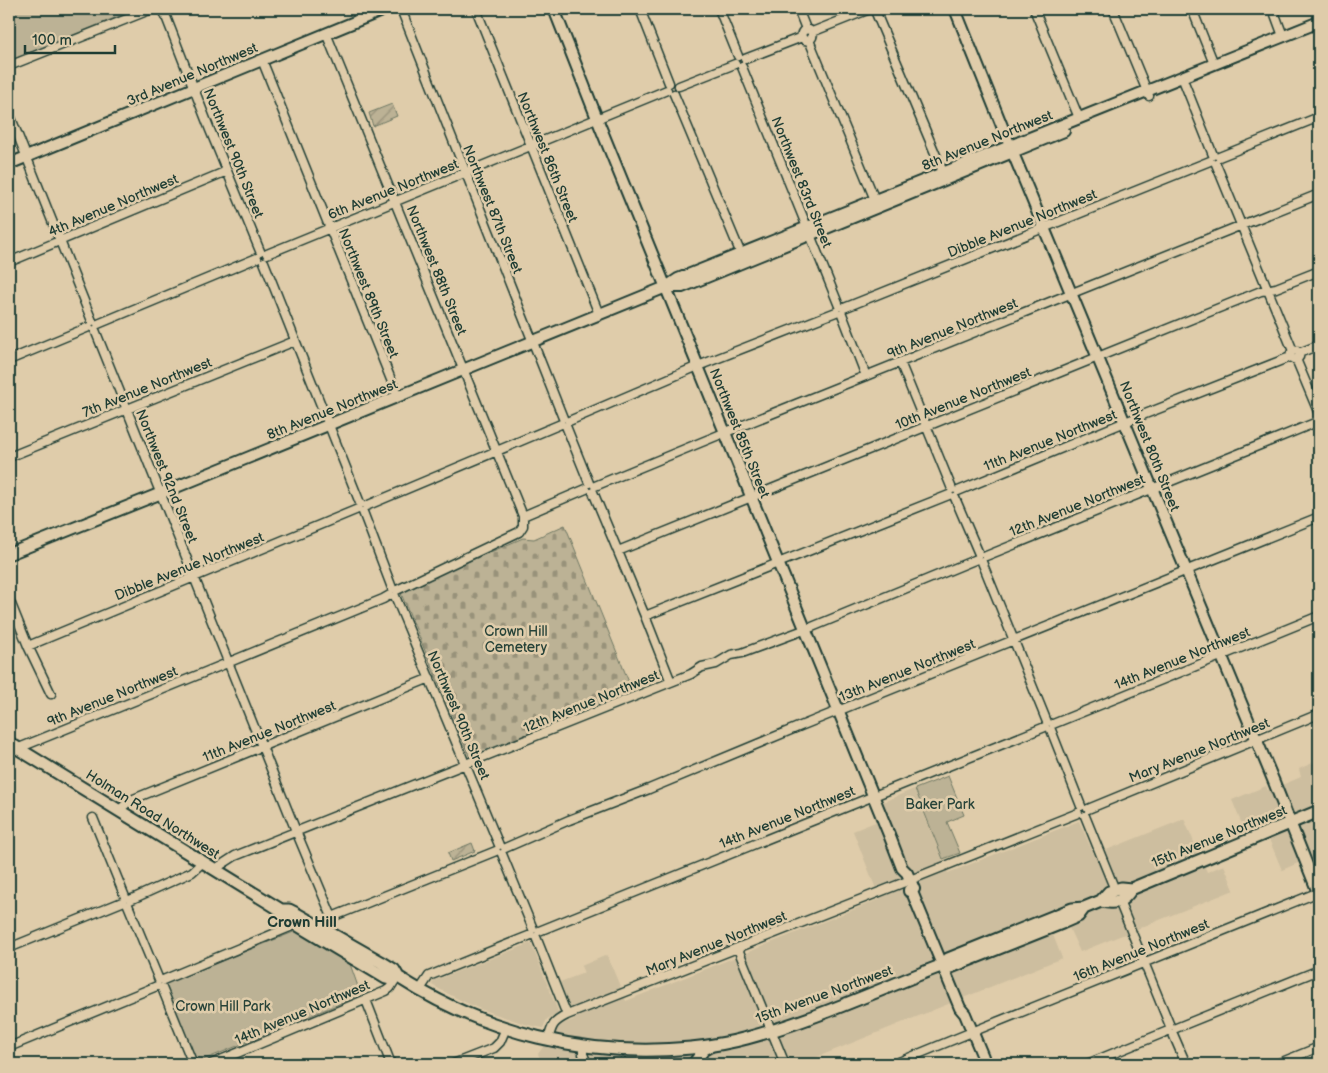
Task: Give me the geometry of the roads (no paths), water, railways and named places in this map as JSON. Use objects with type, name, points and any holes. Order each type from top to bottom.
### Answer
[{"type":"main road","name":"3rd Avenue Northwest","points":[[9,164],[386,9]]},
{"type":"main road","name":"Northwest 85th Street","points":[[554,9],[902,868],[902,875],[914,890],[912,892],[960,1008],[965,1014],[970,1033],[983,1057],[983,1064]]},
{"type":"main road","name":"Northwest 80th Street","points":[[955,9],[1319,893]]},
{"type":"main road","name":"8th Avenue Northwest","points":[[1183,80],[1214,64],[1319,22]]},
{"type":"main road","name":"8th Avenue Northwest","points":[[9,554],[161,494],[666,287],[678,279],[741,254],[808,231],[1183,80],[1319,28]]},
{"type":"main road","name":"8th Avenue Northwest","points":[[666,287],[682,287],[875,200],[943,172],[1012,149],[1079,118],[1148,94]]},
{"type":"main road","name":"Holman Road Northwest","points":[[12,748],[119,810],[215,869],[281,910],[286,918],[386,978],[398,977]]},
{"type":"main road","name":"15th Avenue Northwest","points":[[713,1045],[772,1031],[811,1018],[943,965],[948,959],[1072,909],[1084,908],[1101,902],[1113,903],[1117,895],[1125,898],[1131,889],[1319,812]]},
{"type":"main road","name":"15th Avenue Northwest","points":[[943,965],[951,967],[1046,929],[1078,916],[1084,908]]},
{"type":"main road","name":"Holman Road Northwest","points":[[281,910],[292,911],[388,966],[394,970],[398,977],[420,991],[457,1010],[506,1028],[548,1040],[583,1047],[616,1050],[650,1050],[713,1045]]},
{"type":"main road","points":[[1046,929],[1046,925],[1059,919],[1060,914]]},
{"type":"main road","points":[[693,1064],[704,1050],[713,1045]]},
{"type":"main road","points":[[688,1064],[693,1047]]},
{"type":"street","points":[[9,66],[152,9]]},
{"type":"street","name":"Northwest 90th Street","points":[[163,9],[362,507],[394,592],[567,1015]]},
{"type":"street","points":[[356,9],[360,19]]},
{"type":"street","name":"Northwest 87th Street","points":[[400,9],[532,342],[671,682]]},
{"type":"street","name":"Northwest 86th Street","points":[[476,9],[599,314]]},
{"type":"street","points":[[640,9],[670,89],[741,254]]},
{"type":"street","name":"Northwest 83rd Street","points":[[719,9],[866,376]]},
{"type":"street","points":[[798,9],[875,200]]},
{"type":"street","points":[[1034,9],[1079,118]]},
{"type":"street","points":[[1113,9],[1148,94]]},
{"type":"street","points":[[1192,9],[1214,64]]},
{"type":"street","points":[[1272,9],[1283,36]]},
{"type":"street","points":[[670,89],[675,82],[678,86],[807,34],[874,10],[943,172]]},
{"type":"street","name":"Northwest 88th Street","points":[[326,33],[523,516]]},
{"type":"street","name":"Northwest 89th Street","points":[[262,60],[398,397]]},
{"type":"street","points":[[1183,80],[1295,355],[1319,419]]},
{"type":"street","name":"6th Avenue Northwest","points":[[9,360],[670,89]]},
{"type":"street","name":"Northwest 92nd Street","points":[[9,113],[262,747],[332,917]]},
{"type":"street","name":"Dibble Avenue Northwest","points":[[28,646],[195,578],[698,366],[1319,117]]},
{"type":"street","name":"4th Avenue Northwest","points":[[9,262],[227,171]]},
{"type":"street","name":"9th Avenue Northwest","points":[[12,748],[229,663],[383,599],[519,532],[523,526],[523,516],[1319,194]]},
{"type":"street","name":"10th Avenue Northwest","points":[[618,551],[1261,291],[1276,288],[1319,271]]},
{"type":"street","name":"7th Avenue Northwest","points":[[9,457],[295,341]]},
{"type":"street","name":"11th Avenue Northwest","points":[[645,616],[1319,345]]},
{"type":"street","points":[[900,362],[1186,1064]]},
{"type":"street","name":"12th Avenue Northwest","points":[[215,869],[235,856],[296,831],[466,765],[691,674],[702,667],[716,664],[731,656],[805,629],[1319,419]]},
{"type":"street","name":"13th Avenue Northwest","points":[[332,917],[1319,516]]},
{"type":"street","points":[[9,600],[51,694]]},
{"type":"street","name":"14th Avenue Northwest","points":[[420,991],[429,976],[1319,616]]},
{"type":"street","name":"11th Avenue Northwest","points":[[119,810],[131,800],[430,678]]},
{"type":"street","name":"Mary Avenue Northwest","points":[[548,1040],[553,1024],[567,1015],[1083,811],[1319,714]]},
{"type":"street","points":[[93,818],[193,1064]]},
{"type":"street","points":[[9,948],[192,872],[203,862]]},
{"type":"street","name":"16th Avenue Northwest","points":[[894,1064],[1319,893]]},
{"type":"street","points":[[324,929],[332,917]]},
{"type":"street","points":[[9,1047],[160,984],[290,927],[294,923]]},
{"type":"street","points":[[738,949],[785,1064]]},
{"type":"street","points":[[1087,1064],[1319,970]]},
{"type":"street","name":"14th Avenue Northwest","points":[[211,1064],[389,990],[398,977]]},
{"type":"street","points":[[366,1000],[391,1064]]},
{"type":"street","points":[[454,1064],[494,1048],[500,1042],[506,1028]]},
{"type":"street","points":[[583,1047],[583,1054],[587,1064]]},
{"type":"street","points":[[1277,1064],[1319,1047]]},
{"type":"district","name":"Crown Hill","points":[[302,922]]},
{"type":"park label","name":"Crown Hill Cemetery","points":[[516,640]]},
{"type":"park label","name":"Baker Park","points":[[940,804]]},
{"type":"park label","name":"Crown Hill Park","points":[[223,1006]]}]
